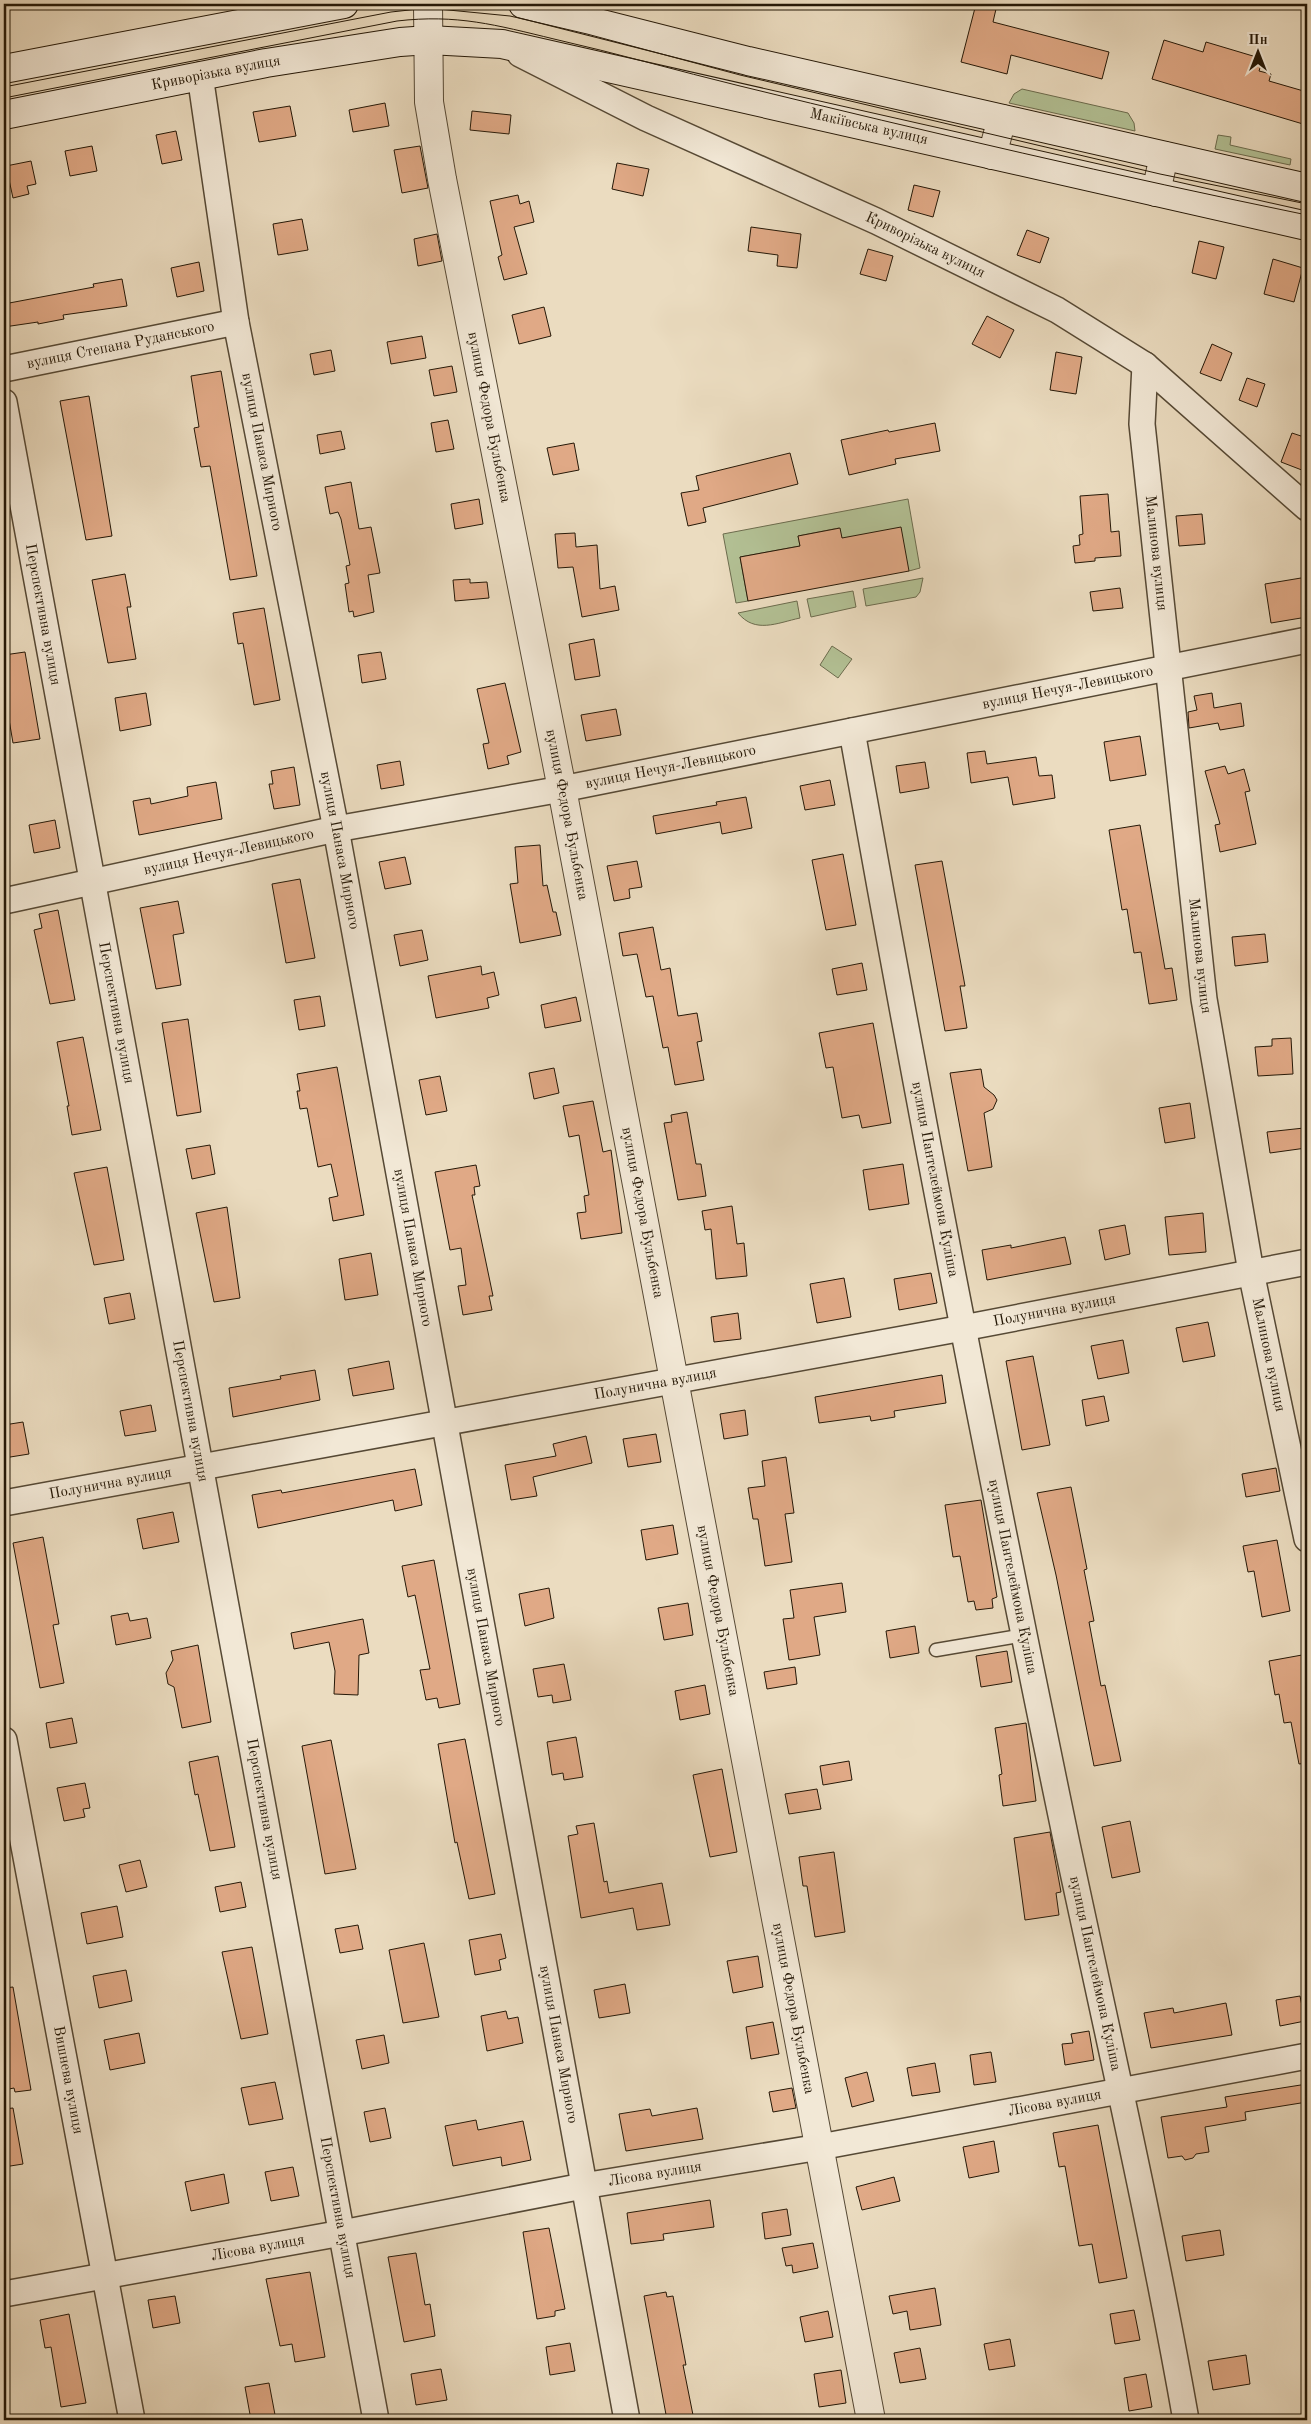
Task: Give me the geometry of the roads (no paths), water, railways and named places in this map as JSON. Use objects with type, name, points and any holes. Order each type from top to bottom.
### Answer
[{"type":"street","points":[[4,69],[344,4]]},
{"type":"street","name":"вулиця Федора Бульбенка","points":[[428,4],[429,102],[442,179],[562,790],[871,2420]]},
{"type":"street","points":[[523,4],[748,61],[1307,188]]},
{"type":"street","name":"Макіївська вулиця","points":[[429,40],[502,44],[1307,226]]},
{"type":"street","name":"Криворізька вулиця","points":[[4,115],[200,75],[400,42],[429,40]]},
{"type":"street","name":"Криворізька вулиця","points":[[502,44],[646,118],[876,221],[1057,310],[1145,365],[1307,508]]},
{"type":"street","name":"вулиця Панаса Мирного","points":[[200,75],[236,322],[336,829],[627,2420]]},
{"type":"street","points":[[992,156],[1002,119]]},
{"type":"street","points":[[1156,192],[1164,156]]},
{"type":"street","name":"вулиця Степана Руданського","points":[[4,370],[236,322]]},
{"type":"street","name":"Малинова вулиця","points":[[1145,365],[1142,424],[1204,999],[1251,1272],[1307,1539]]},
{"type":"street","name":"Перспективна вулиця","points":[[4,402],[376,2420]]},
{"type":"street","name":"вулиця Нечуя-Левицького","points":[[4,900],[336,829],[562,790],[1307,640]]},
{"type":"street","name":"вулиця Пантелеймона Куліша","points":[[852,731],[963,1328],[1025,1635],[1121,2091],[1186,2420]]},
{"type":"street","name":"Полунична вулиця","points":[[4,1503],[963,1328],[1307,1262]]},
{"type":"street","name":"Вишнева вулиця","points":[[4,1740],[132,2420]]},
{"type":"street","name":"Лісова вулиця","points":[[4,2294],[342,2233],[583,2186],[820,2147],[1307,2056]]},
{"type":"lane","points":[[936,1650],[1025,1635]]},
{"type":"tram line","points":[[4,87],[391,12],[428,8],[510,16],[587,34],[740,75],[1160,174],[1307,204]]},
{"type":"tram line","points":[[4,98],[397,21],[419,19],[458,20],[513,29],[952,137],[1307,215]]}]
